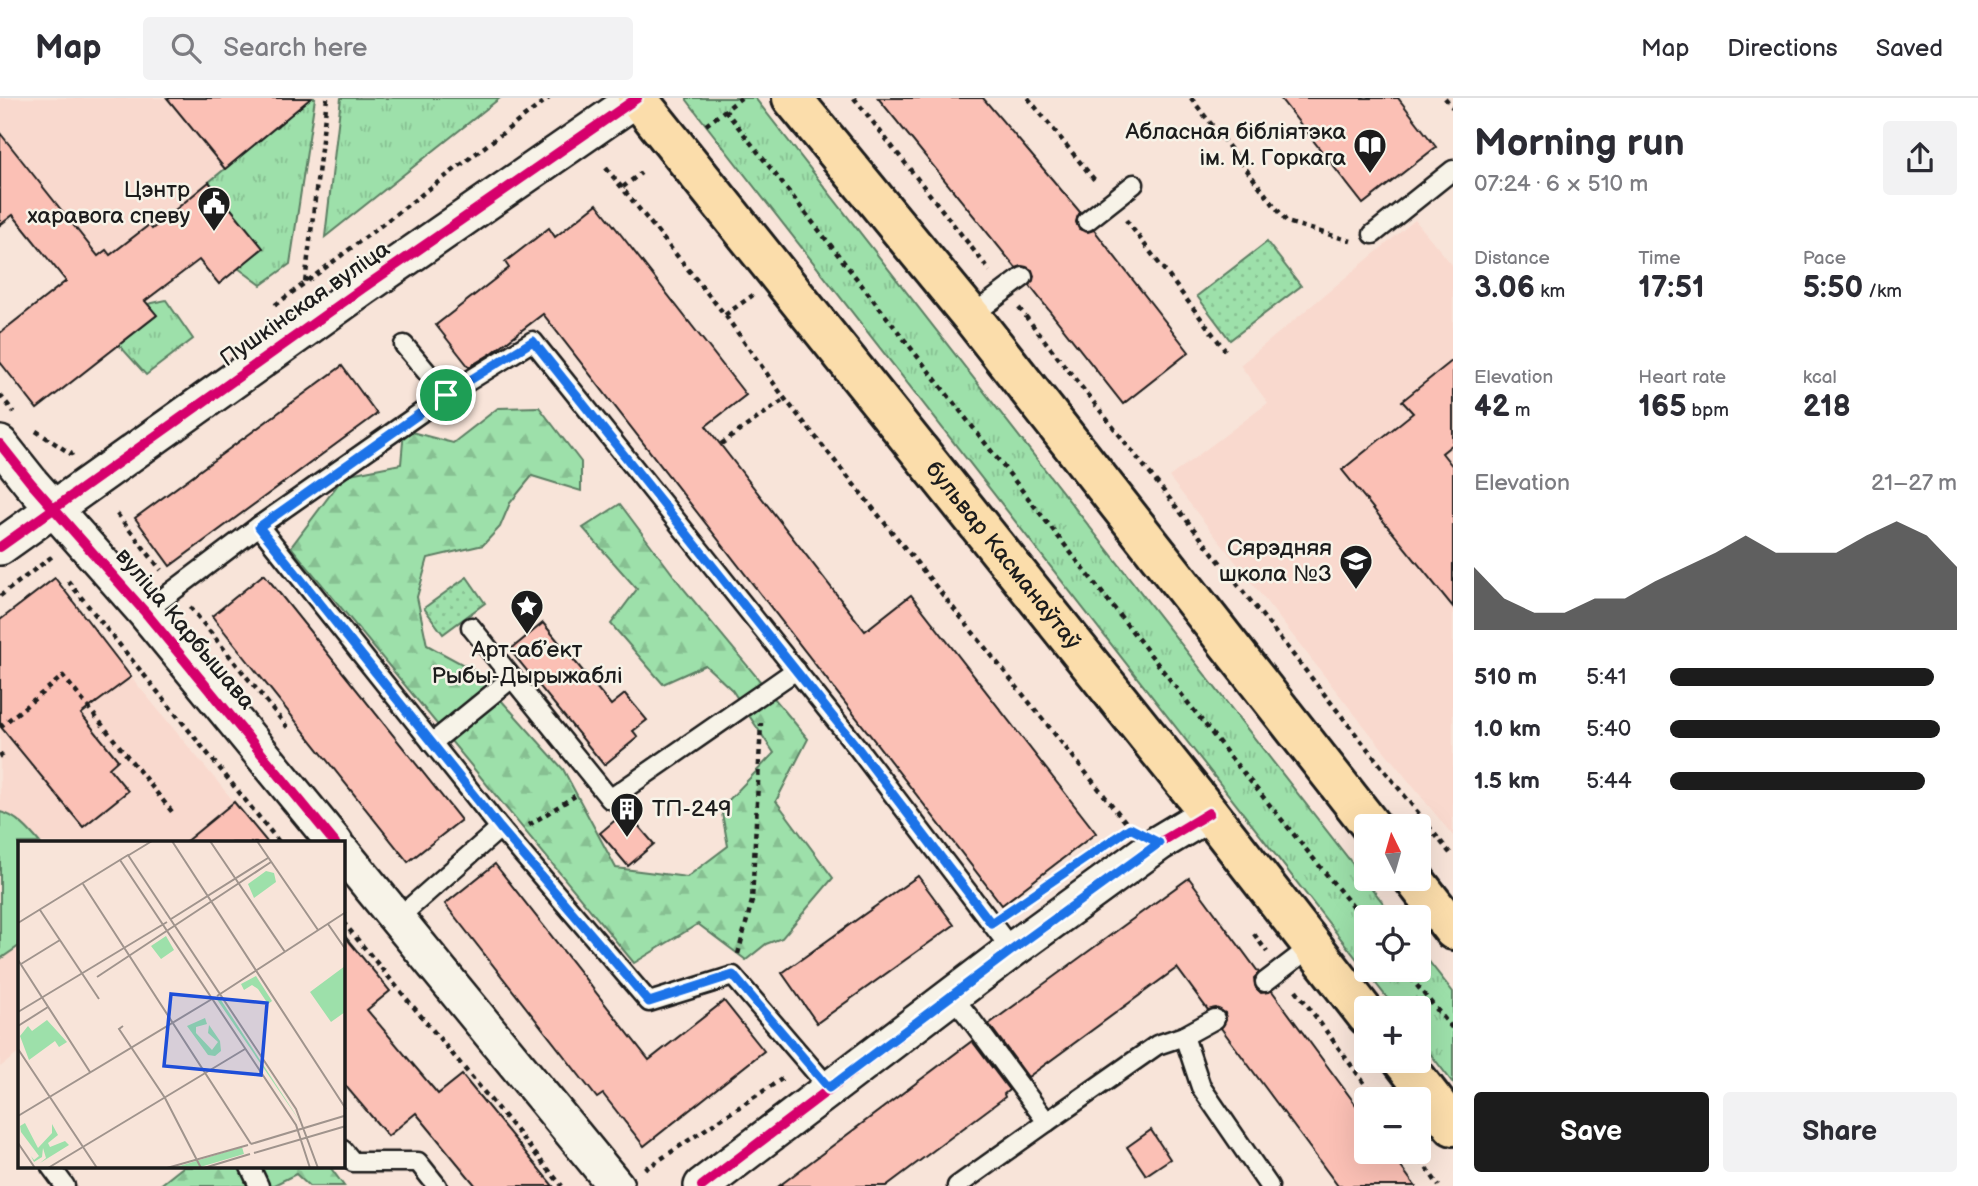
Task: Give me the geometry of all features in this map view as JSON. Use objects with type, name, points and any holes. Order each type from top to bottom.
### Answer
[{"type":"main road","name":"бульвар Касманаўтаў","points":[[637,98],[1209,813],[1354,999]]},
{"type":"main road","points":[[792,98],[971,316],[1362,814]]},
{"type":"main road","points":[[1423,891],[1453,930]]},
{"type":"main road","points":[[1412,1073],[1453,1126]]},
{"type":"street","name":"Пушкінская вуліца","points":[[0,547],[363,288],[637,98]]},
{"type":"street","name":"вуліца Карбышава","points":[[0,444],[145,612],[333,841]]},
{"type":"street","points":[[702,1186],[1012,950],[1159,843],[1209,813]]},
{"type":"street","points":[[345,855],[615,1186]]},
{"type":"lane","points":[[1365,239],[1453,170]]},
{"type":"lane","points":[[1087,221],[1134,184]]},
{"type":"lane","points":[[971,316],[1023,276]]},
{"type":"lane","points":[[145,612],[259,527],[446,395],[533,341],[857,747],[1012,950]]},
{"type":"lane","points":[[404,345],[446,395]]},
{"type":"lane","points":[[259,527],[504,833],[649,1002],[733,975],[829,1088]]},
{"type":"lane","points":[[471,627],[610,799],[796,670]]},
{"type":"lane","points":[[432,743],[512,678]]},
{"type":"lane","points":[[397,919],[504,833]]},
{"type":"lane","points":[[1265,982],[1312,946]]},
{"type":"lane","points":[[951,995],[1047,1122]]},
{"type":"lane","points":[[957,1186],[1157,1045],[1184,1036],[1215,1019]]},
{"type":"lane","points":[[1184,1036],[1201,1087],[1269,1186]]},
{"type":"lane","points":[[345,1152],[353,1162],[418,1162],[437,1186]]},
{"type":"lane","points":[[52,1168],[65,1186]]},
{"type":"lane","points":[[250,1168],[259,1186]]},
{"type":"path","points":[[327,98],[305,283],[524,112],[549,98]]},
{"type":"path","points":[[706,125],[741,98]]},
{"type":"path","points":[[854,98],[1453,856]]},
{"type":"path","points":[[1191,98],[1287,222],[1365,239]]},
{"type":"path","points":[[1445,98],[1453,108]]},
{"type":"path","points":[[725,110],[1219,743],[1354,908]]},
{"type":"path","points":[[606,168],[725,315],[785,399],[1130,828],[1159,843]]},
{"type":"path","points":[[623,187],[642,173]]},
{"type":"path","points":[[721,444],[785,399]]},
{"type":"path","points":[[0,596],[50,558],[58,569]]},
{"type":"path","points":[[67,579],[278,841]]},
{"type":"path","points":[[0,727],[63,676],[173,813]]},
{"type":"path","points":[[733,975],[752,901],[761,695]]},
{"type":"path","points":[[0,753],[4,760]]},
{"type":"path","points":[[504,833],[597,783]]},
{"type":"path","points":[[345,924],[562,1186]]},
{"type":"path","points":[[1250,929],[1367,1087]]},
{"type":"path","points":[[1414,982],[1453,1029]]},
{"type":"path","points":[[647,1168],[807,1062]]},
{"type":"path","points":[[1423,1164],[1439,1186]]},
{"type":"shaded area","points":[[0,98],[315,98],[290,264],[261,285],[238,268],[219,284],[199,260],[145,301],[98,256],[0,131]]},
{"type":"shaded area","name":"Сярэдняя школа №3","points":[[1415,220],[1453,266],[1453,836],[1169,477],[1268,403],[1240,365]]},
{"type":"shaded area","points":[[131,677],[266,841],[18,841],[18,1054],[0,1067],[0,705]]},
{"type":"green space","points":[[295,98],[315,98],[290,264],[261,285],[238,268],[263,248],[209,182],[301,106]]},
{"type":"green space","points":[[341,98],[500,98],[325,237]]},
{"type":"green space","points":[[755,98],[1354,866],[1354,891],[1374,891],[1385,905],[1354,905],[1354,955],[706,125],[687,100]]},
{"type":"green space","points":[[1267,242],[1301,286],[1230,340],[1197,296]]},
{"type":"green space","points":[[166,300],[193,339],[146,375],[119,345],[156,316],[148,304]]},
{"type":"green space","points":[[539,407],[581,462],[581,491],[532,476],[510,503],[500,527],[483,545],[428,558],[417,597],[427,645],[475,671],[563,769],[616,868],[687,877],[728,846],[721,808],[774,753],[732,690],[705,665],[663,684],[611,624],[637,589],[583,528],[620,504],[683,588],[808,739],[776,801],[833,878],[782,938],[766,944],[746,960],[698,924],[634,963],[291,547],[345,475],[401,464],[404,430],[453,443],[498,408]]},
{"type":"green space","points":[[467,577],[485,603],[443,634],[424,608]]},
{"type":"green space","points":[[0,812],[17,820],[38,841],[18,841],[18,947],[0,959]]},
{"type":"green space","points":[[1431,964],[1453,992],[1453,1083],[1431,1055],[1431,996],[1386,996],[1375,982],[1431,982]]},
{"type":"green space","points":[[182,1168],[331,1168],[344,1186],[309,1186],[296,1174],[272,1186],[159,1186]]},
{"type":"building","points":[[167,98],[311,98],[225,169]]},
{"type":"building","points":[[878,98],[983,98],[1080,212],[1076,222],[1079,229],[1088,232],[1094,230],[1189,352],[1123,404],[1030,286],[1034,276],[1032,270],[1022,266],[1016,268]]},
{"type":"building","name":"Абласная бібліятэка ім. М. Горкага","points":[[1280,98],[1398,98],[1436,147],[1363,204]]},
{"type":"building","points":[[0,133],[98,256],[106,250],[110,255],[149,225],[152,229],[209,182],[263,248],[219,284],[199,260],[145,301],[157,315],[37,409],[0,362],[0,333],[66,281],[13,215],[0,225]]},
{"type":"building","points":[[597,204],[746,395],[706,426],[865,631],[911,595],[1096,833],[1002,905],[543,314],[469,367],[436,325],[509,268],[505,262],[549,228],[555,237]]},
{"type":"building","points":[[1453,360],[1453,444],[1442,453],[1453,467],[1453,607],[1342,470],[1413,413],[1402,401]]},
{"type":"building","points":[[342,366],[377,414],[170,566],[135,518]]},
{"type":"building","points":[[264,574],[461,820],[408,862],[212,616]]},
{"type":"building","points":[[55,578],[131,677],[81,714],[118,760],[109,768],[128,791],[83,827],[0,726],[0,620]]},
{"type":"building","points":[[543,623],[611,705],[625,694],[647,720],[633,731],[638,737],[604,765],[510,650]]},
{"type":"building","points":[[234,802],[266,841],[186,841]]},
{"type":"building","name":"ТП-249","points":[[626,811],[654,844],[628,866],[600,833]]},
{"type":"building","points":[[495,864],[649,1060],[724,1001],[764,1051],[644,1146],[603,1094],[597,1098],[445,904]]},
{"type":"building","points":[[918,876],[954,925],[817,1023],[782,973]]},
{"type":"building","points":[[1189,878],[1259,973],[1254,978],[1256,988],[1261,993],[1272,991],[1354,1102],[1354,1164],[1399,1164],[1415,1186],[1338,1186],[1221,1028],[1226,1020],[1225,1013],[1216,1008],[1208,1010],[1177,968],[1028,1077],[989,1024]]},
{"type":"building","points":[[345,936],[390,991],[367,1010],[438,1094],[462,1075],[553,1186],[476,1186],[416,1113],[388,1136],[345,1085]]},
{"type":"building","points":[[972,1041],[1009,1090],[1004,1094],[1005,1097],[886,1186],[779,1186]]},
{"type":"building","points":[[1151,1130],[1170,1159],[1146,1175],[1127,1147]]},
{"type":"cycle path","points":[[0,547],[363,288],[637,98]]},
{"type":"cycle path","points":[[0,444],[145,612],[333,841]]},
{"type":"cycle path","points":[[702,1186],[1012,950],[1159,843],[1209,813]]},
{"type":"place","name":"Абласная бібліятэка ім. М. Горкага","points":[[1370,175]]},
{"type":"place","name":"Цэнтр харавога спеву","points":[[214,233]]},
{"type":"place","name":"Сярэдняя школа №3","points":[[1356,591]]},
{"type":"place","name":"Арт-абʼект Рыбы-Дырыжаблі","points":[[527,636]]},
{"type":"place","name":"ТП-249","points":[[627,839]]},
{"type":"route","points":[[533,341],[857,747],[991,923],[1130,828],[1159,843],[829,1088],[733,975],[649,1002],[500,828],[259,527],[446,395],[533,341]]}]
